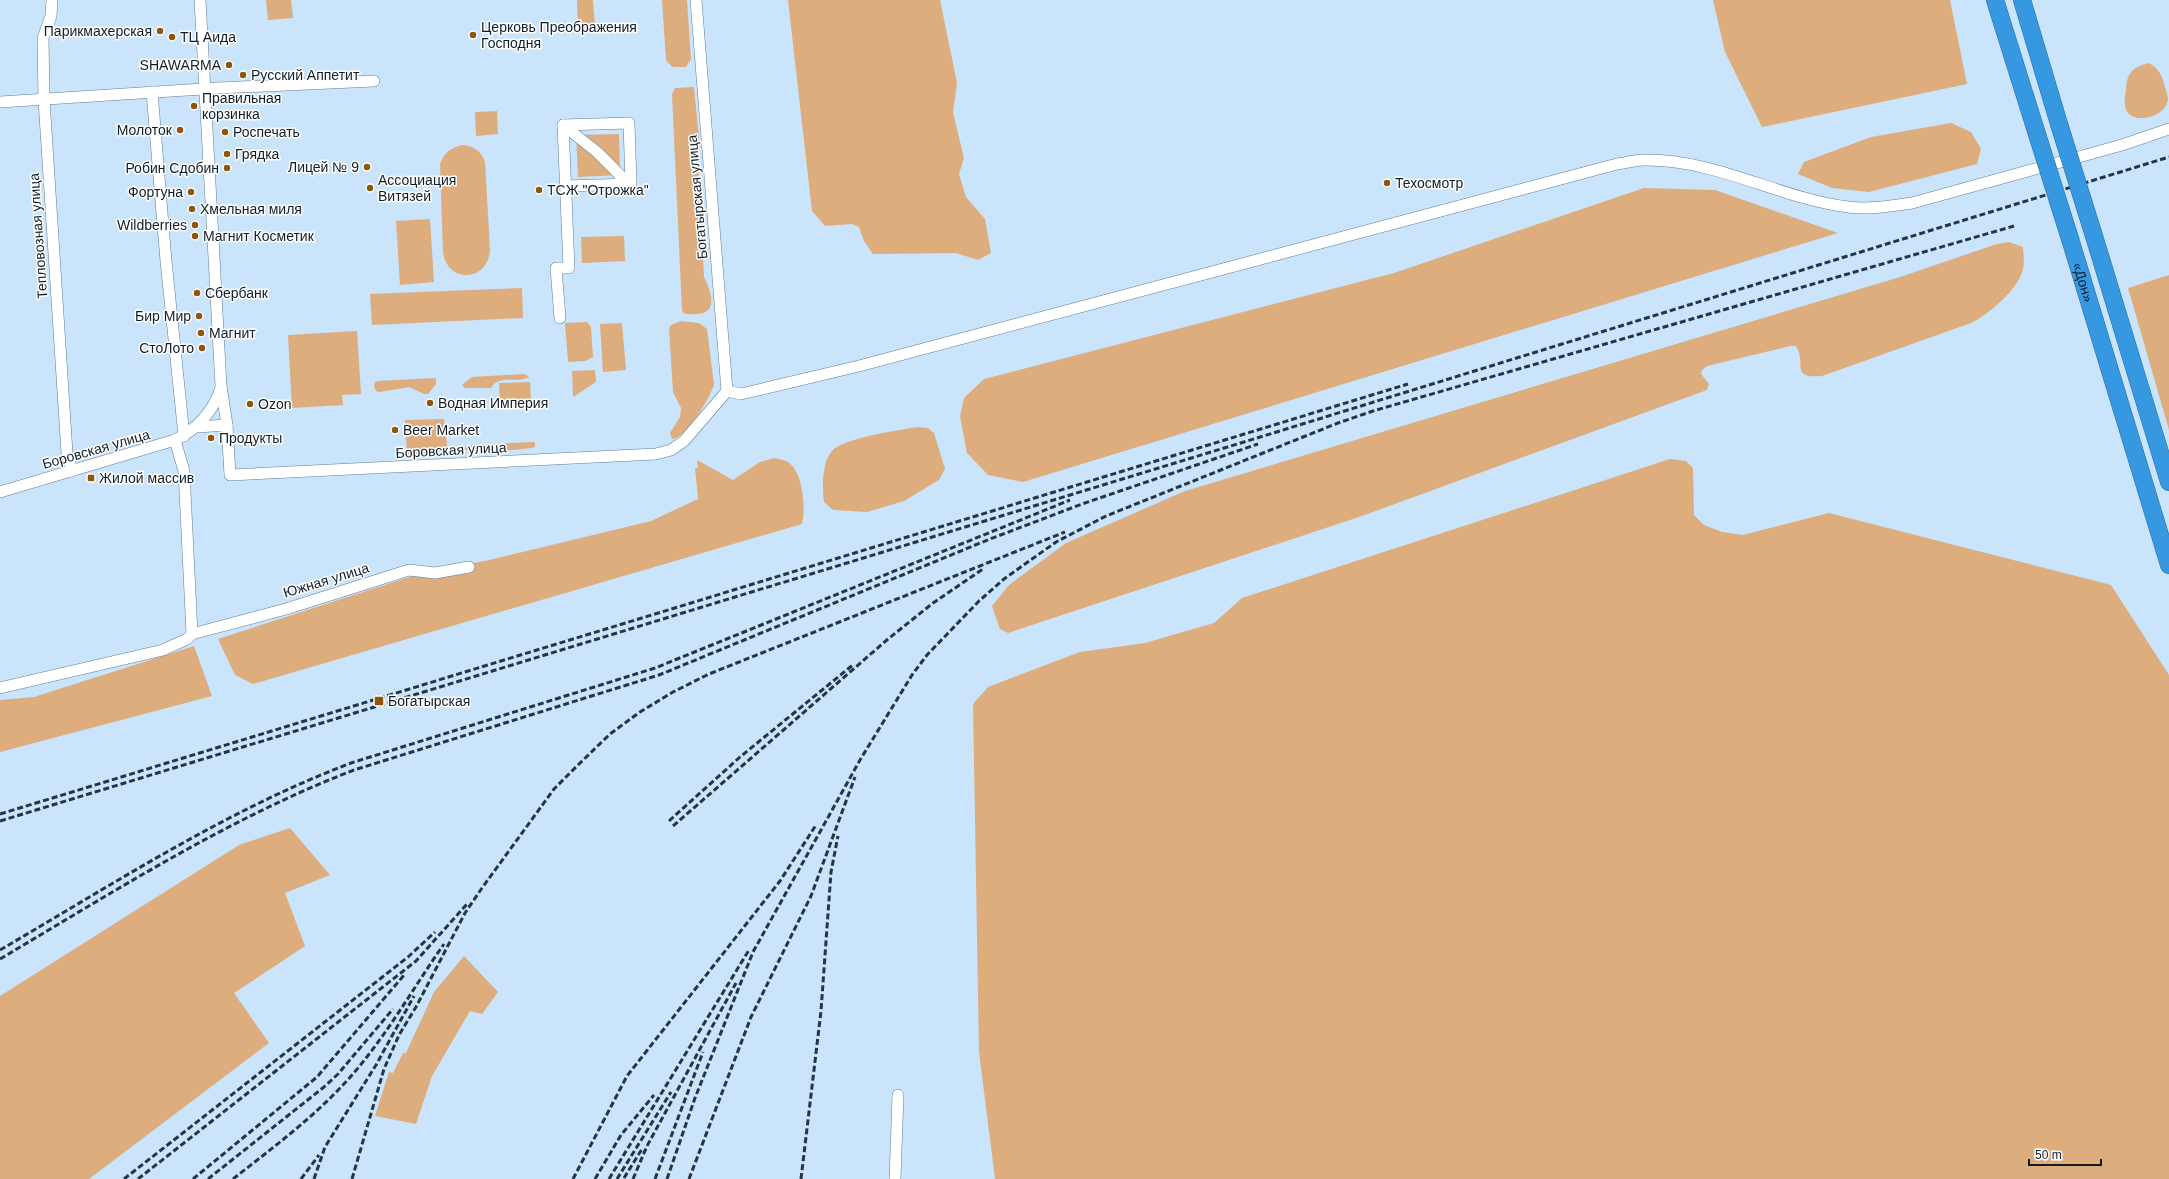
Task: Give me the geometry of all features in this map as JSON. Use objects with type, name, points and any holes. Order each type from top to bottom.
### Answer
[{"type":"highway","name":"«Дон»","points":[[1995,0],[2071,242],[2169,565]]},
{"type":"highway","name":"«Дон»","points":[[2022,0],[2169,482]]},
{"type":"street","name":"Тепловозная улица","points":[[52,0],[51,16],[43,38],[44,100],[67,453],[72,471]]},
{"type":"street","points":[[200,0],[206,88],[221,386],[227,424]]},
{"type":"street","name":"Богатырская улица","points":[[696,0],[727,391]]},
{"type":"street","points":[[0,102],[206,88],[374,81]]},
{"type":"street","points":[[152,92],[179,438],[184,471],[192,634]]},
{"type":"street","points":[[563,125],[629,123],[631,184],[566,186]]},
{"type":"street","points":[[563,125],[597,152],[620,175],[621,184]]},
{"type":"street","points":[[560,318],[556,268],[569,268],[563,125]]},
{"type":"street","points":[[727,391],[741,394],[859,366],[1617,164],[1643,160],[1672,161],[1712,168],[1815,200],[1849,207],[1880,208],[1912,203],[2122,145],[2169,129]]},
{"type":"street","name":"Боровская улица","points":[[0,492],[179,438],[197,427],[214,405],[221,386]]},
{"type":"street","name":"Боровская улица","points":[[197,427],[227,424],[230,475],[656,454],[671,450],[684,441],[727,391]]},
{"type":"street","name":"Южная улица","points":[[0,688],[163,650],[188,639],[192,634],[286,609],[409,570],[435,573],[469,567]]},
{"type":"street","points":[[895,1179],[898,1095]]},
{"type":"shaded area","points":[[266,0],[291,0],[293,18],[268,20]]},
{"type":"shaded area","points":[[577,0],[593,0],[595,28],[578,29]]},
{"type":"shaded area","points":[[662,0],[687,0],[691,59],[686,67],[672,67],[666,60]]},
{"type":"shaded area","points":[[788,0],[940,0],[957,83],[953,113],[964,158],[959,174],[966,197],[985,219],[991,253],[978,260],[956,253],[873,254],[864,241],[859,227],[852,224],[825,226],[812,211]]},
{"type":"shaded area","points":[[1713,0],[1950,0],[1967,84],[1762,127],[1725,52]]},
{"type":"shaded area","points":[[2149,63],[2158,70],[2164,83],[2168,99],[2166,106],[2161,111],[2147,118],[2140,118],[2128,113],[2125,106],[2127,82],[2130,73],[2133,70],[2139,66]]},
{"type":"shaded area","points":[[694,87],[699,139],[698,163],[704,277],[711,295],[711,301],[708,310],[703,313],[687,314],[683,313],[682,310],[672,94],[675,88]]},
{"type":"shaded area","points":[[497,111],[498,134],[476,136],[475,112]]},
{"type":"shaded area","points":[[1951,123],[1971,132],[1981,149],[1977,164],[1869,192],[1832,188],[1798,174],[1804,162],[1871,137]]},
{"type":"shaded area","points":[[619,134],[620,175],[578,177],[576,135]]},
{"type":"shaded area","points":[[462,145],[476,150],[485,162],[490,250],[488,261],[483,268],[476,273],[468,275],[460,274],[452,270],[446,263],[443,253],[440,164],[443,157],[448,152]]},
{"type":"shaded area","points":[[1644,188],[1715,190],[1838,233],[1023,482],[988,475],[967,453],[960,416],[964,398],[984,379],[1394,273]]},
{"type":"shaded area","points":[[430,219],[434,282],[400,285],[396,221]]},
{"type":"shaded area","points":[[624,236],[625,261],[582,263],[581,237]]},
{"type":"shaded area","points":[[2009,242],[2023,247],[2024,266],[2020,277],[2002,300],[1986,314],[1971,323],[1822,376],[1806,375],[1802,372],[1799,352],[1796,346],[1790,346],[1707,366],[1702,370],[1701,374],[1709,384],[1707,390],[1362,516],[1008,633],[1000,629],[992,606],[1009,585],[1066,543],[1185,491],[1897,278],[1997,244]]},
{"type":"shaded area","points":[[2169,275],[2169,430],[2128,288]]},
{"type":"shaded area","points":[[522,288],[523,318],[372,325],[370,294]]},
{"type":"shaded area","points":[[681,321],[699,323],[707,329],[714,384],[703,407],[691,425],[678,437],[672,439],[670,433],[680,417],[681,408],[673,392],[669,328],[671,325]]},
{"type":"shaded area","points":[[587,322],[591,327],[593,357],[585,361],[568,362],[565,323]]},
{"type":"shaded area","points":[[622,323],[626,370],[603,372],[600,324]]},
{"type":"shaded area","points":[[357,331],[361,394],[342,395],[343,405],[292,408],[288,335]]},
{"type":"shaded area","points":[[595,370],[596,382],[573,397],[572,371]]},
{"type":"shaded area","points":[[524,374],[529,377],[519,380],[498,381],[491,388],[465,388],[462,385],[472,377]]},
{"type":"shaded area","points":[[436,379],[436,384],[428,394],[424,394],[409,387],[380,392],[376,391],[374,386],[375,382],[378,381]]},
{"type":"shaded area","points":[[530,382],[531,400],[500,402],[499,383]]},
{"type":"shaded area","points":[[444,419],[448,453],[407,455],[405,420]]},
{"type":"shaded area","points":[[918,427],[928,428],[934,433],[945,469],[939,480],[904,501],[867,512],[833,510],[824,502],[823,482],[826,462],[832,451],[838,446],[859,438]]},
{"type":"shaded area","points":[[535,442],[535,447],[510,450],[476,451],[464,449],[466,446],[475,445]]},
{"type":"shaded area","points":[[774,458],[786,461],[792,465],[800,480],[804,509],[802,524],[253,684],[235,675],[218,639],[431,570],[485,561],[651,521],[698,499],[695,468],[698,468],[697,460],[733,480],[760,462]]},
{"type":"shaded area","points":[[1670,459],[1686,461],[1693,468],[1694,515],[1704,525],[1722,532],[1743,535],[1829,513],[2111,585],[2169,675],[2169,1179],[995,1179],[979,1052],[973,704],[988,687],[1080,652],[1145,643],[1214,623],[1242,598]]},
{"type":"shaded area","points":[[194,646],[212,696],[0,752],[0,700],[34,697]]},
{"type":"shaded area","points":[[290,828],[330,875],[285,893],[305,946],[234,993],[269,1043],[89,1179],[0,1179],[0,996],[239,845]]},
{"type":"shaded area","points":[[464,956],[498,992],[482,1014],[470,1011],[432,1076],[416,1124],[375,1116],[389,1072],[393,1073],[403,1053],[406,1053],[434,992]]},
{"type":"railway","points":[[0,821],[1244,442],[2169,157]]},
{"type":"railway","points":[[667,1179],[695,1098],[753,952],[860,760],[912,675],[927,655],[979,601],[1004,579],[1056,542],[1106,516],[1338,423],[1373,411],[2014,226]]},
{"type":"railway","points":[[0,814],[1408,384]]},
{"type":"railway","points":[[0,959],[173,857],[217,833],[262,810],[354,770],[659,675],[990,539],[1082,504],[1258,444]]},
{"type":"railway","points":[[0,950],[172,849],[216,825],[305,782],[351,763],[655,668],[1070,500]]},
{"type":"railway","points":[[352,1179],[384,1069],[399,1035],[416,1007],[465,913],[554,789],[610,734],[640,712],[673,692],[709,674],[1065,532]]},
{"type":"railway","points":[[673,826],[888,639],[933,603],[983,569]]},
{"type":"railway","points":[[669,821],[740,757],[854,664]]},
{"type":"railway","points":[[689,1179],[751,1017],[811,896],[855,777]]},
{"type":"railway","points":[[573,1179],[627,1076],[780,881],[816,825]]},
{"type":"railway","points":[[801,1179],[821,1011],[831,872],[838,836]]},
{"type":"railway","points":[[138,1179],[416,961],[467,904]]},
{"type":"railway","points":[[124,1179],[408,957],[435,932]]},
{"type":"railway","points":[[233,1179],[303,1123],[357,1070],[383,1035],[444,944]]},
{"type":"railway","points":[[609,1179],[749,950]]},
{"type":"railway","points":[[193,1179],[317,1077],[405,974]]},
{"type":"railway","points":[[633,1179],[647,1146],[736,983]]},
{"type":"railway","points":[[314,1179],[325,1147],[376,1065],[414,996]]},
{"type":"railway","points":[[208,1179],[324,1087],[338,1074],[393,1009]]},
{"type":"railway","points":[[655,1179],[703,1052]]},
{"type":"railway","points":[[617,1179],[671,1092]]},
{"type":"railway","points":[[595,1179],[621,1135],[654,1095]]},
{"type":"railway","points":[[624,1178],[642,1149]]},
{"type":"railway","points":[[301,1179],[319,1155]]},
{"type":"place","name":"Парикмахерская","points":[[160,31]]},
{"type":"place","name":"Церковь Преображения Господня","points":[[473,35]]},
{"type":"place","name":"ТЦ Аида","points":[[172,37]]},
{"type":"place","name":"SHAWARMA","points":[[229,65]]},
{"type":"place","name":"Русский Аппетит","points":[[243,75]]},
{"type":"place","name":"Правильная корзинка","points":[[194,106]]},
{"type":"place","name":"Молоток","points":[[180,130]]},
{"type":"place","name":"Роспечать","points":[[225,132]]},
{"type":"place","name":"Грядка","points":[[227,154]]},
{"type":"place","name":"Лицей № 9","points":[[367,167]]},
{"type":"place","name":"Робин Сдобин","points":[[227,168]]},
{"type":"place","name":"Техосмотр","points":[[1387,183]]},
{"type":"place","name":"Ассоциация Витязей","points":[[370,188]]},
{"type":"place","name":"ТСЖ \"Отрожка\"","points":[[539,190]]},
{"type":"place","name":"Фортуна","points":[[191,192]]},
{"type":"place","name":"Хмельная миля","points":[[192,209]]},
{"type":"place","name":"Wildberries","points":[[195,225]]},
{"type":"place","name":"Магнит Косметик","points":[[195,236]]},
{"type":"place","name":"Сбербанк","points":[[197,293]]},
{"type":"place","name":"Бир Мир","points":[[199,316]]},
{"type":"place","name":"Магнит","points":[[201,333]]},
{"type":"place","name":"СтоЛото","points":[[202,348]]},
{"type":"place","name":"Водная Империя","points":[[430,403]]},
{"type":"place","name":"Ozon","points":[[250,404]]},
{"type":"place","name":"Beer Market","points":[[395,430]]},
{"type":"place","name":"Продукты","points":[[211,438]]},
{"type":"place","name":"Жилой массив","points":[[91,478]]},
{"type":"place","name":"Богатырская","points":[[379,701]]}]
